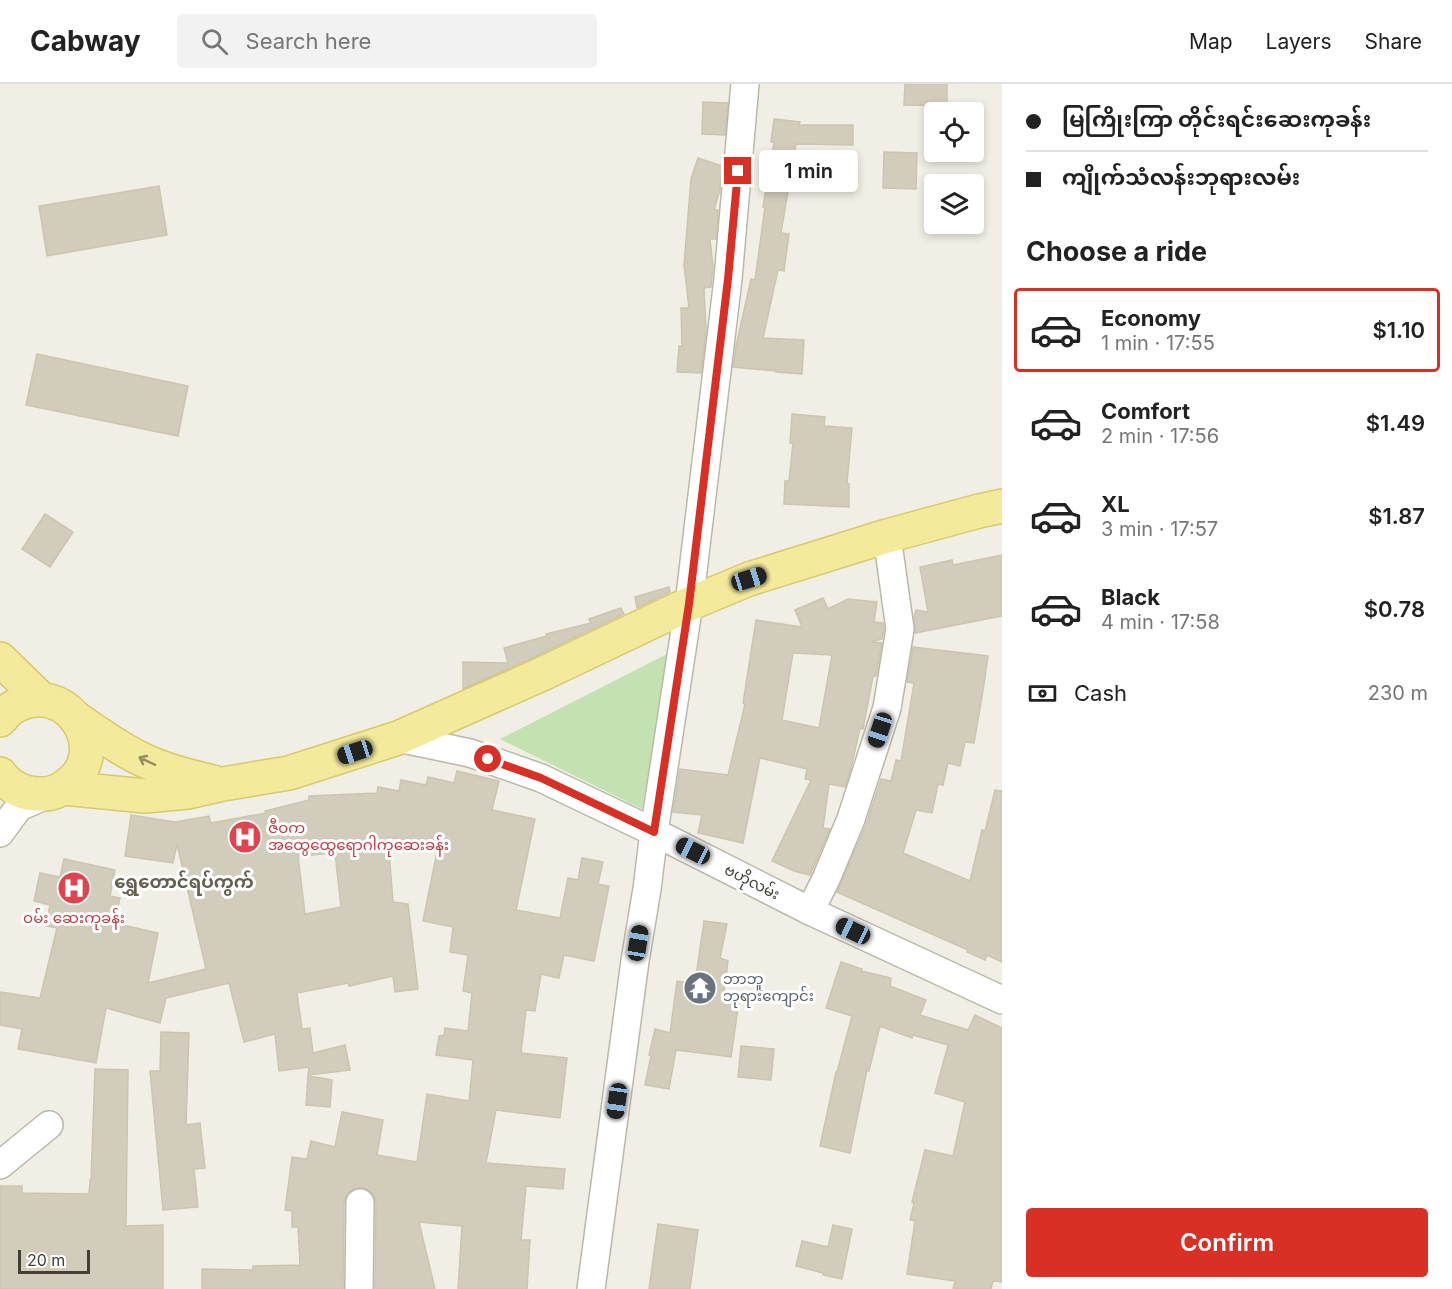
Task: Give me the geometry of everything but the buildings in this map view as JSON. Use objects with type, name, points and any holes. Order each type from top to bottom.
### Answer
[{"type":"main road","points":[[0,774],[6,782],[19,791],[33,795],[56,791],[145,796],[188,792],[290,773],[398,738],[542,674],[689,604],[749,579],[887,536],[1002,506]]},
{"type":"main road","points":[[0,659],[42,700]]},
{"type":"main road","points":[[0,720],[10,710],[25,701],[55,702],[68,709],[77,719],[117,746],[150,763],[186,776],[223,784]]},
{"type":"main road","points":[[56,791],[76,778],[84,764],[87,749],[84,733],[77,719]]},
{"type":"street","points":[[591,1289],[654,832],[689,604],[728,279],[745,84]]},
{"type":"street","points":[[810,911],[851,819],[887,708],[900,628],[887,536]]},
{"type":"street","name":"ဗဟိုလမ်း","points":[[398,738],[470,753],[541,778],[810,911],[1002,1000]]},
{"type":"street","points":[[0,833],[19,807],[56,791]]},
{"type":"street","points":[[0,1165],[49,1125]]},
{"type":"street","points":[[359,1289],[360,1203]]},
{"type":"green space","points":[[669,653],[642,809],[500,739]]},
{"type":"place","name":"ဇီဝက အထွေထွေရောဂါကုဆေးခန်း","points":[[245,837]]},
{"type":"place","name":"ဝမ်း ဆေးကုခန်း","points":[[74,888]]},
{"type":"place","name":"ဘာဘူ ဘုရားကျောင်း","points":[[700,988]]},
{"type":"district","name":"ရွှေတောင်ရပ်ကွက်","points":[[184,882]]},
{"type":"route","points":[[488,759],[541,778],[654,832],[689,604],[728,279],[738,171]]}]
